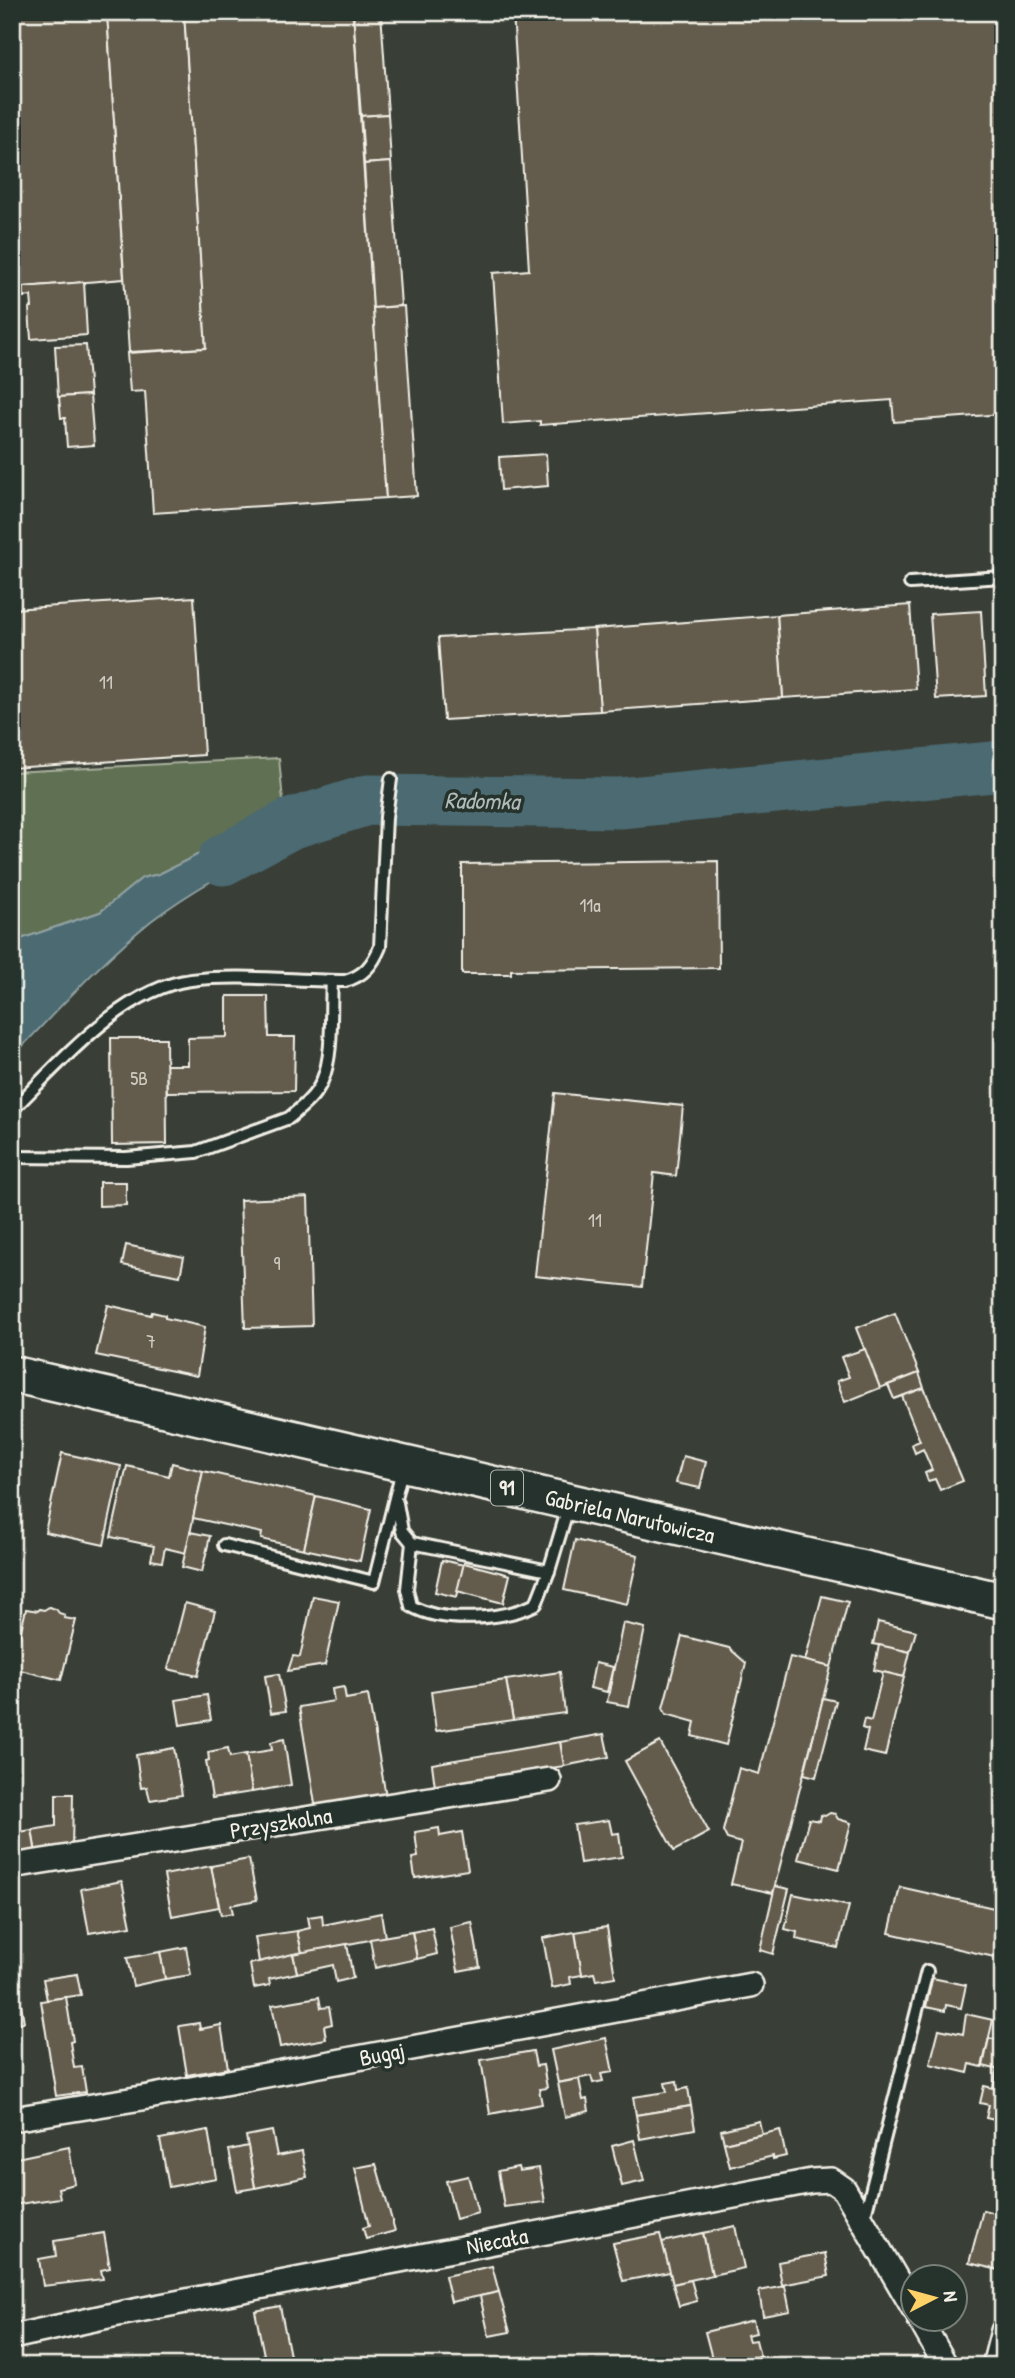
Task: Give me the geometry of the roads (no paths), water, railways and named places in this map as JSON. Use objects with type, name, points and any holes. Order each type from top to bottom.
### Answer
[{"type":"main road","name":"Gabriela Narutowicza","points":[[12,1374],[399,1480],[569,1502],[1003,1601]]},
{"type":"street","name":"Przyszkolna","points":[[12,1866],[550,1780]]},
{"type":"street","name":"Bugaj","points":[[12,2119],[148,2097],[751,1985]]},
{"type":"street","name":"Niecała","points":[[12,2337],[108,2316],[811,2181],[831,2180],[844,2189],[900,2285]]},
{"type":"street","points":[[994,2366],[1003,2331]]},
{"type":"street","points":[[926,2332],[946,2366]]},
{"type":"lane","points":[[910,583],[1003,577]]},
{"type":"lane","points":[[12,1110],[102,1023],[154,990],[202,979],[354,979],[366,970],[380,947],[386,817],[391,779]]},
{"type":"lane","points":[[12,1157],[127,1158],[196,1152],[289,1118],[317,1089],[324,1073],[327,1063],[332,981]]},
{"type":"lane","points":[[399,1480],[402,1531],[412,1543],[549,1571]]},
{"type":"lane","points":[[223,1545],[374,1582],[399,1480]]},
{"type":"lane","points":[[412,1543],[407,1589],[411,1606],[423,1613],[455,1619],[520,1612],[536,1604],[549,1571],[569,1502]]},
{"type":"lane","points":[[863,2222],[927,1971]]},
{"type":"water","points":[[284,812],[286,843],[216,878],[151,921],[97,969],[12,1057],[12,942],[100,912],[142,878],[159,874]]},
{"type":"waterway","name":"Radomka","points":[[223,860],[290,824],[368,800],[620,803],[1003,766]]}]
